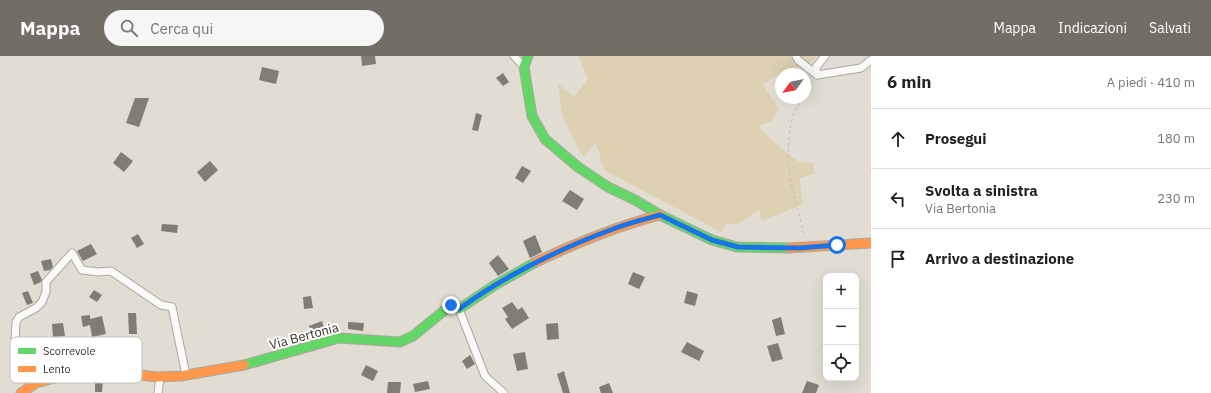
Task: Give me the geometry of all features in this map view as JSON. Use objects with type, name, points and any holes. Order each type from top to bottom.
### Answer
[{"type":"street","points":[[514,56],[524,67]]},
{"type":"street","points":[[528,56],[524,67],[532,116],[545,139],[578,167],[608,187],[635,200],[660,215],[712,240],[738,247],[799,248],[871,243]]},
{"type":"street","points":[[796,56],[798,60],[817,75],[861,68],[871,60]]},
{"type":"street","points":[[817,75],[816,68],[825,56]]},
{"type":"street","name":"Via Bertonia","points":[[142,375],[160,377],[186,375],[249,364],[339,338],[400,342],[413,336],[451,305],[459,309],[508,278],[552,255],[615,228],[660,215]]},
{"type":"street","points":[[15,337],[16,322],[19,317],[36,308],[42,302],[46,292],[46,282],[72,253],[82,270],[98,272],[111,271],[161,304],[172,307],[186,375]]},
{"type":"street","points":[[459,309],[485,376],[504,393]]},
{"type":"street","points":[[158,393],[160,377]]},
{"type":"street","name":"Via Bertonia","points":[[21,393],[36,383]]},
{"type":"path","points":[[811,84],[817,75]]},
{"type":"path","points":[[799,104],[793,114],[789,136],[788,158],[790,183],[808,247]]},
{"type":"shaded area","points":[[578,56],[817,56],[812,62],[797,68],[775,68],[775,77],[763,85],[779,109],[771,122],[758,126],[777,145],[799,162],[814,163],[814,174],[800,178],[802,205],[762,221],[759,210],[737,224],[726,224],[721,232],[604,170],[596,143],[583,157],[562,116],[558,84],[574,97],[588,79]]},
{"type":"building","points":[[361,56],[375,56],[376,64],[362,66]]},
{"type":"building","points":[[262,67],[279,71],[276,84],[259,80]]},
{"type":"building","points":[[503,73],[509,82],[503,86],[496,78]]},
{"type":"building","points":[[135,98],[149,98],[139,127],[126,123]]},
{"type":"building","points":[[476,113],[482,115],[478,131],[472,130]]},
{"type":"building","points":[[121,152],[133,161],[124,172],[113,163]]},
{"type":"building","points":[[210,161],[218,170],[205,182],[197,172]]},
{"type":"building","points":[[522,166],[531,171],[523,183],[515,178]]},
{"type":"building","points":[[570,190],[584,199],[577,210],[562,201]]},
{"type":"building","points":[[162,224],[178,225],[177,233],[161,231]]},
{"type":"building","points":[[138,234],[144,244],[137,248],[131,238]]},
{"type":"building","points":[[535,235],[542,252],[530,258],[523,241]]},
{"type":"building","points":[[91,244],[97,254],[83,261],[77,251]]},
{"type":"building","points":[[498,255],[509,269],[498,276],[489,263]]},
{"type":"building","points":[[51,259],[53,267],[50,270],[44,271],[41,261]]},
{"type":"building","points":[[38,271],[42,280],[34,285],[30,274]]},
{"type":"building","points":[[633,272],[645,277],[639,289],[628,284]]},
{"type":"building","points":[[94,290],[102,295],[97,302],[89,297]]},
{"type":"building","points":[[28,291],[33,303],[27,305],[22,293]]},
{"type":"building","points":[[687,291],[698,294],[695,306],[684,303]]},
{"type":"building","points":[[311,296],[313,308],[304,309],[303,297]]},
{"type":"building","points":[[512,302],[518,310],[522,307],[529,318],[512,329],[505,319],[508,317],[502,308]]},
{"type":"building","points":[[128,313],[136,313],[137,334],[129,334]]},
{"type":"building","points":[[90,315],[90,319],[102,316],[106,334],[92,337],[90,325],[83,327],[81,316]]},
{"type":"building","points":[[781,317],[785,334],[776,336],[772,320]]},
{"type":"building","points":[[322,321],[325,332],[313,336],[309,326]]},
{"type":"building","points":[[348,322],[364,323],[363,331],[348,329]]},
{"type":"building","points":[[63,323],[65,336],[53,337],[52,324]]},
{"type":"building","points":[[558,323],[559,339],[547,340],[546,324]]},
{"type":"building","points":[[687,342],[704,351],[699,361],[681,352]]},
{"type":"building","points":[[778,343],[783,359],[772,362],[767,346]]},
{"type":"building","points":[[525,352],[528,369],[517,371],[513,354]]},
{"type":"building","points":[[470,355],[475,364],[467,369],[462,361]]},
{"type":"building","points":[[366,365],[378,371],[373,381],[361,375]]},
{"type":"building","points":[[564,371],[570,393],[563,393],[557,374]]},
{"type":"building","points":[[428,381],[430,389],[415,392],[413,384]]},
{"type":"building","points":[[807,381],[819,385],[816,393],[802,393]]},
{"type":"building","points":[[388,382],[401,382],[400,393],[387,393]]},
{"type":"building","points":[[95,383],[103,383],[102,392],[95,392]]},
{"type":"building","points":[[609,383],[613,393],[601,393],[599,387]]},
{"type":"traffic: fast","points":[[528,56],[524,67],[532,116],[545,139],[578,167],[608,187],[635,200],[660,215],[712,240],[737,247],[789,248]]},
{"type":"traffic: fast","points":[[244,365],[339,338],[400,342],[413,336],[451,305],[459,309],[495,285],[536,262]]},
{"type":"traffic: slow","points":[[536,262],[566,248],[628,224],[660,215]]},
{"type":"traffic: slow","points":[[789,248],[871,243]]},
{"type":"traffic: slow","points":[[142,375],[157,377],[181,376],[244,365]]},
{"type":"traffic: slow","points":[[21,393],[36,383]]},
{"type":"route","points":[[451,305],[459,309],[508,278],[546,258],[615,228],[660,215],[712,240],[738,247],[799,248],[837,245]]}]
